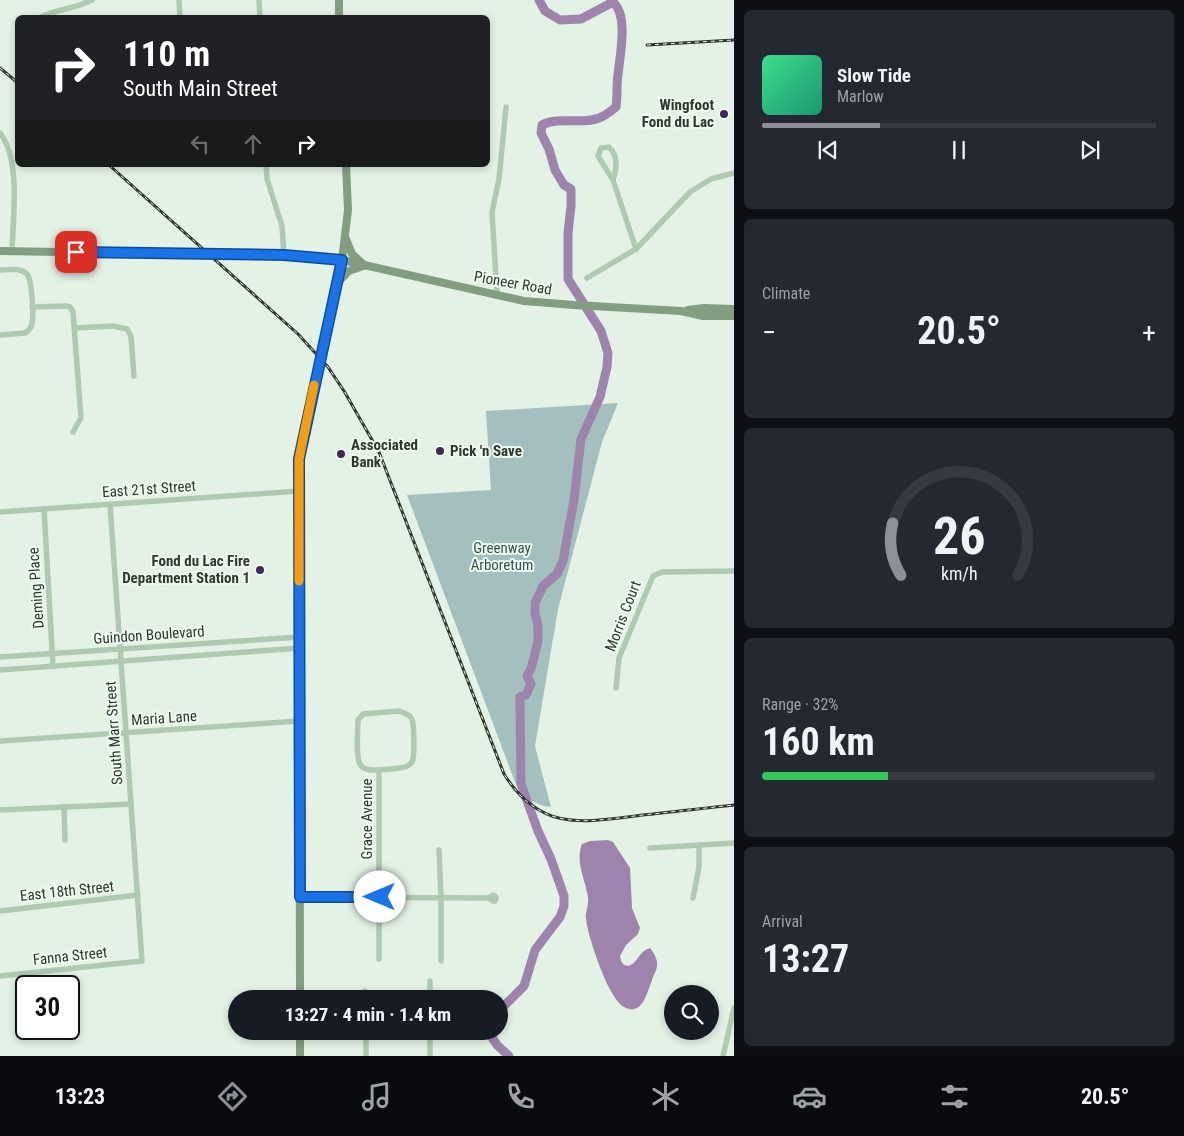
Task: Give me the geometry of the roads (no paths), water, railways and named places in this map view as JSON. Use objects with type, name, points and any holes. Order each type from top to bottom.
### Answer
[{"type":"main road","points":[[339,0],[339,15]]},
{"type":"main road","points":[[300,990],[299,459],[342,260],[348,196],[346,167]]},
{"type":"main road","points":[[337,285],[345,274],[364,266],[352,254],[345,237]]},
{"type":"main road","name":"Pioneer Road","points":[[0,251],[284,255],[342,260],[531,302],[681,311],[703,316],[734,316]]},
{"type":"main road","name":"Pioneer Road","points":[[681,311],[704,308],[734,309]]},
{"type":"main road","points":[[300,1040],[300,1056]]},
{"type":"street","points":[[47,15],[79,6],[92,0]]},
{"type":"street","points":[[179,0],[180,15]]},
{"type":"street","points":[[259,0],[260,15]]},
{"type":"street","points":[[497,295],[492,212],[499,179],[506,107]]},
{"type":"street","points":[[0,133],[10,151],[13,166],[12,251]]},
{"type":"street","points":[[613,180],[616,171],[616,160],[613,151],[608,147],[601,148],[598,156],[613,180],[636,249]]},
{"type":"street","points":[[266,167],[267,179],[282,226],[284,255]]},
{"type":"street","points":[[587,278],[636,249],[690,192],[711,179],[734,174]]},
{"type":"street","points":[[0,270],[18,270],[27,275],[30,281],[32,307],[32,324],[28,331],[25,333],[0,335]]},
{"type":"street","points":[[32,307],[68,306],[74,313],[81,418],[74,432]]},
{"type":"street","points":[[75,328],[106,326],[122,327],[128,330],[131,336],[134,376]]},
{"type":"street","name":"East 21st Street","points":[[0,512],[299,491]]},
{"type":"street","name":"South Marr Street","points":[[110,504],[122,649],[142,961]]},
{"type":"street","name":"Deming Place","points":[[44,509],[53,666]]},
{"type":"street","name":"Morris Court","points":[[616,688],[619,658],[650,580],[654,575],[662,572],[734,571]]},
{"type":"street","name":"Guindon Boulevard","points":[[0,657],[300,637]]},
{"type":"street","name":"Guindon Boulevard","points":[[0,670],[300,648]]},
{"type":"street","points":[[399,711],[407,714],[412,719],[414,756],[412,762],[407,767],[379,770],[370,770],[361,766],[358,759],[358,720],[363,714],[399,711]]},
{"type":"street","name":"Maria Lane","points":[[0,741],[300,721]]},
{"type":"street","name":"Grace Avenue","points":[[379,770],[379,958]]},
{"type":"street","points":[[0,810],[131,804]]},
{"type":"street","points":[[64,807],[65,840]]},
{"type":"street","points":[[650,848],[734,843]]},
{"type":"street","points":[[693,898],[700,866],[699,845]]},
{"type":"street","points":[[439,850],[441,961]]},
{"type":"street","name":"East 18th Street","points":[[0,911],[138,895]]},
{"type":"street","points":[[300,897],[489,898]]},
{"type":"street","name":"Fanna Street","points":[[0,976],[142,961]]},
{"type":"street","points":[[430,981],[430,990]]},
{"type":"street","points":[[723,1056],[734,1008]]},
{"type":"street","points":[[366,1040],[366,1056]]},
{"type":"street","points":[[430,1040],[430,1056]]},
{"type":"waterway","points":[[508,1002],[524,986],[535,950],[560,917],[564,906],[564,896],[551,859],[538,831],[521,784],[520,697],[526,695],[531,684],[527,676],[531,669],[538,641],[535,603],[543,586],[557,574],[563,561],[574,500],[581,439],[600,397],[607,367],[608,353],[601,331],[568,279],[568,233],[571,189],[564,185],[555,170],[549,149],[541,133],[542,125],[549,122],[592,120],[603,116],[616,107],[622,42],[621,19],[618,9],[613,2],[581,19],[560,20],[545,11],[539,0]]},
{"type":"waterway","points":[[494,1040],[509,1056]]},
{"type":"railway","points":[[647,45],[734,40]]},
{"type":"railway","points":[[0,68],[15,80]]},
{"type":"railway","points":[[111,167],[298,334],[328,367],[344,391],[379,452],[504,774],[518,793],[533,806],[549,815],[583,821],[734,805]]},
{"type":"place","name":"Wingfoot Fond du Lac","points":[[724,114]]},
{"type":"place","name":"Pick 'n Save","points":[[440,451]]},
{"type":"place","name":"Associated Bank","points":[[341,454]]},
{"type":"place","name":"Fond du Lac Fire Department Station 1","points":[[260,570]]},
{"type":"park label","name":"Greenway Arboretum","points":[[502,556]]}]
